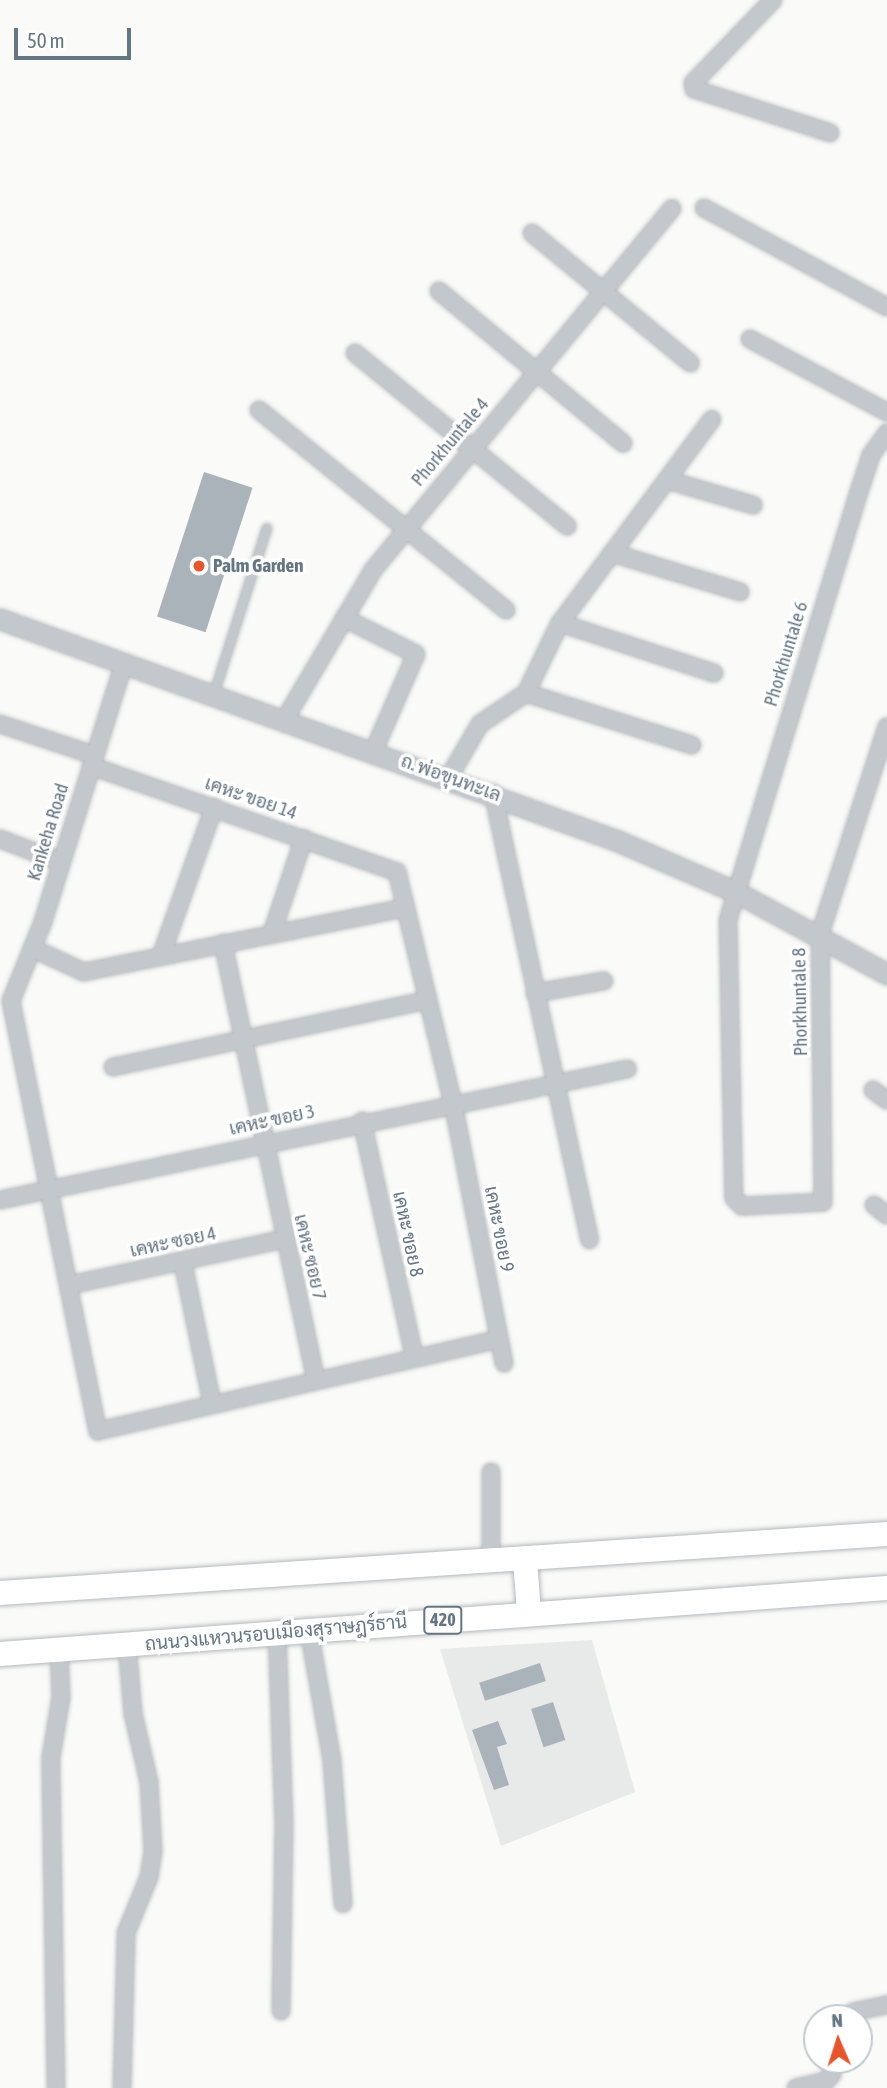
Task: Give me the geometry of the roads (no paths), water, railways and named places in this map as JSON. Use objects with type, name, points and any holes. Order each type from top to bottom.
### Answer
[{"type":"highway","points":[[0,1593],[887,1534]]},
{"type":"highway","points":[[525,1560],[529,1612]]},
{"type":"highway","name":"ถนนวงแหวนรอบเมืองสุราษฎร์ธานี","points":[[0,1654],[529,1612],[887,1588]]},
{"type":"street","points":[[772,0],[693,83],[694,89],[830,133]]},
{"type":"street","points":[[704,208],[887,307]]},
{"type":"street","name":"Phorkhuntale 4","points":[[285,719],[344,618],[404,529],[672,209]]},
{"type":"street","points":[[531,233],[690,363]]},
{"type":"street","points":[[439,290],[623,443]]},
{"type":"street","points":[[750,339],[887,412]]},
{"type":"street","points":[[355,353],[567,526]]},
{"type":"street","points":[[259,410],[506,610]]},
{"type":"street","points":[[449,777],[480,724],[526,693],[560,622],[712,419]]},
{"type":"street","name":"Phorkhuntale 6","points":[[823,1202],[743,1206],[734,1198],[729,920],[867,465],[887,433]]},
{"type":"street","points":[[667,480],[753,505]]},
{"type":"street","points":[[612,553],[740,592]]},
{"type":"street","points":[[344,618],[416,654],[374,750]]},
{"type":"street","name":"ถ. พ่อขุนทะเล","points":[[0,620],[493,793],[736,892],[820,934],[887,974]]},
{"type":"street","points":[[560,622],[714,673]]},
{"type":"street","name":"Kankeha Road","points":[[6,1002],[32,948],[124,663]]},
{"type":"street","points":[[526,693],[692,745]]},
{"type":"street","name":"เคหะ ขอย 14","points":[[0,724],[214,807],[397,872]]},
{"type":"street","name":"Phorkhuntale 8","points":[[823,1202],[820,934],[887,727]]},
{"type":"street","points":[[493,793],[553,1082],[590,1240]]},
{"type":"street","points":[[161,956],[214,807]]},
{"type":"street","points":[[272,933],[304,838]]},
{"type":"street","points":[[0,839],[61,862]]},
{"type":"street","name":"เคหะ ขอย 9","points":[[397,872],[453,1103],[504,1363]]},
{"type":"street","points":[[32,948],[84,972],[405,908]]},
{"type":"street","name":"เคหะ ซอย 7","points":[[223,943],[316,1379]]},
{"type":"street","points":[[535,993],[604,981]]},
{"type":"street","points":[[113,1067],[427,1000]]},
{"type":"street","points":[[6,1002],[50,1189],[98,1431],[414,1356],[499,1339]]},
{"type":"street","name":"เคหะ ขอย 3","points":[[0,1200],[362,1121],[627,1069]]},
{"type":"street","points":[[873,1090],[887,1100]]},
{"type":"street","name":"เคหะ ขอย 8","points":[[362,1121],[414,1356]]},
{"type":"street","name":"เคหะ ซอย 4","points":[[70,1285],[183,1263],[284,1239]]},
{"type":"street","points":[[183,1263],[212,1403]]},
{"type":"street","points":[[491,1472],[491,1562]]},
{"type":"street","points":[[309,1630],[332,1761],[343,1904]]},
{"type":"street","points":[[277,1632],[285,1822],[281,2011]]},
{"type":"street","points":[[122,2088],[125,1933],[149,1877],[153,1851],[149,1782],[133,1713],[127,1645]]},
{"type":"street","points":[[56,2088],[51,1757],[60,1707],[59,1650]]},
{"type":"street","points":[[796,2088],[826,2081],[832,2074]]},
{"type":"lane","points":[[214,694],[267,528]]},
{"type":"place","name":"Palm Garden","points":[[199,566]]}]
